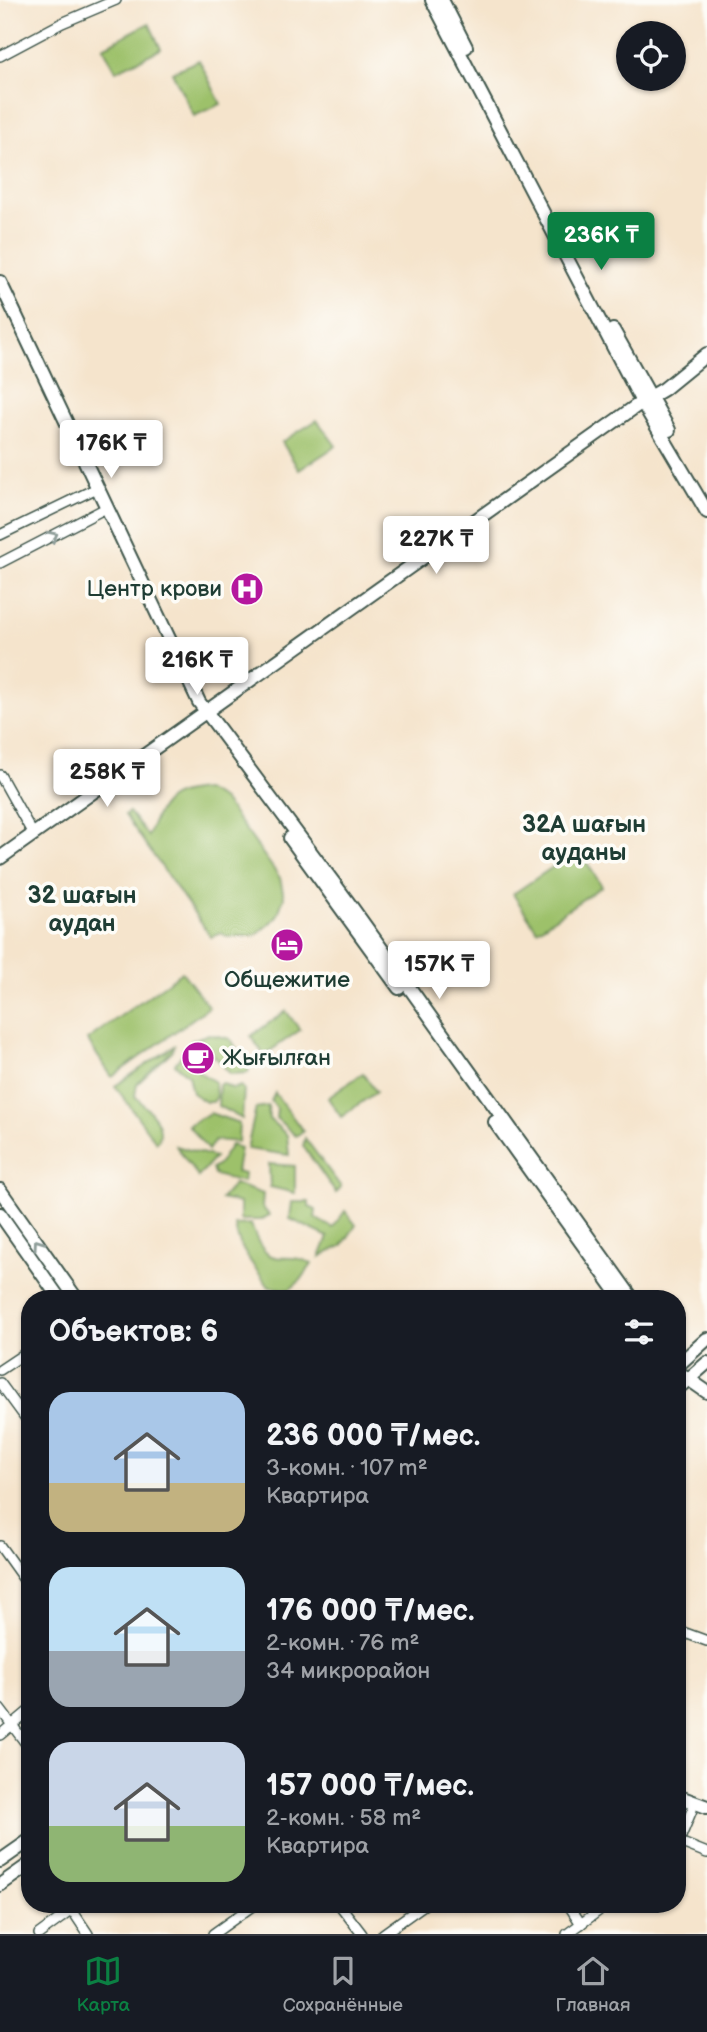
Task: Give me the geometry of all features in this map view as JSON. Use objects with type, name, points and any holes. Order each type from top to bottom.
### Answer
[{"type":"main road","points":[[432,0],[707,512]]},
{"type":"main road","points":[[442,0],[648,402],[707,498]]},
{"type":"main road","points":[[0,282],[205,712],[615,1290]]},
{"type":"main road","points":[[0,858],[648,402],[707,354]]},
{"type":"main road","points":[[0,866],[205,712]]},
{"type":"main road","points":[[205,712],[348,902],[626,1290]]},
{"type":"main road","points":[[0,1190],[70,1290]]},
{"type":"main road","points":[[0,1214],[53,1290]]},
{"type":"main road","points":[[686,1356],[707,1339]]},
{"type":"main road","points":[[707,1363],[698,1378],[707,1392]]},
{"type":"main road","points":[[686,1799],[707,1807]]},
{"type":"main road","points":[[686,1808],[707,1816]]},
{"type":"main road","points":[[0,1861],[21,1846]]},
{"type":"main road","points":[[0,1885],[21,1870]]},
{"type":"street","points":[[0,56],[62,23],[116,0]]},
{"type":"street","points":[[0,535],[97,488]]},
{"type":"street","points":[[0,563],[106,508]]},
{"type":"street","points":[[0,775],[33,834]]},
{"type":"street","points":[[0,1370],[21,1356]]},
{"type":"street","points":[[0,1383],[21,1412]]},
{"type":"street","points":[[0,1546],[21,1575]]},
{"type":"street","points":[[686,1633],[707,1641]]},
{"type":"street","points":[[0,1709],[21,1736]]},
{"type":"street","points":[[0,1735],[21,1718]]},
{"type":"street","points":[[686,1824],[692,1810]]},
{"type":"street","points":[[686,1846],[707,1853]]},
{"type":"street","points":[[39,1934],[64,1913]]},
{"type":"street","points":[[77,1913],[88,1934]]},
{"type":"street","points":[[213,1934],[243,1913]]},
{"type":"street","points":[[347,1913],[362,1934]]},
{"type":"street","points":[[383,1934],[412,1913]]},
{"type":"street","points":[[574,1913],[581,1924]]},
{"type":"street","points":[[568,1934],[596,1913]]},
{"type":"green space","points":[[149,23],[161,49],[116,71],[103,47]]},
{"type":"green space","points":[[199,60],[221,104],[194,116],[172,72]]},
{"type":"green space","points":[[317,420],[336,446],[299,470],[282,442]]},
{"type":"green space","points":[[205,790],[223,800],[280,878],[284,897],[277,917],[256,935],[228,937],[221,933],[211,937],[125,815],[129,812],[148,836],[161,807],[173,796]]},
{"type":"green space","points":[[578,850],[602,886],[537,930],[513,894]]},
{"type":"green space","points":[[182,972],[209,1007],[112,1077],[87,1040]]},
{"type":"green space","points":[[286,1011],[300,1030],[264,1055],[251,1036]]},
{"type":"green space","points":[[209,1034],[230,1039],[249,1065],[248,1073],[230,1074],[214,1055],[198,1064],[199,1072],[215,1082],[216,1098],[213,1102],[206,1102],[192,1093],[188,1075],[175,1064],[192,1040]]},
{"type":"green space","points":[[174,1046],[137,1084],[135,1096],[159,1127],[159,1139],[156,1142],[115,1086]]},
{"type":"green space","points":[[363,1073],[376,1092],[341,1117],[328,1098]]},
{"type":"green space","points":[[222,1083],[233,1089],[241,1086],[244,1089],[242,1119],[218,1106],[219,1085]]},
{"type":"green space","points":[[275,1093],[303,1131],[296,1136],[276,1118],[277,1109],[271,1101]]},
{"type":"green space","points":[[268,1106],[269,1119],[287,1135],[289,1155],[247,1149],[256,1108]]},
{"type":"green space","points":[[210,1113],[239,1123],[238,1142],[215,1140],[208,1150],[188,1125]]},
{"type":"green space","points":[[305,1138],[341,1187],[336,1193],[303,1146]]},
{"type":"green space","points":[[231,1145],[240,1148],[236,1172],[244,1174],[243,1182],[214,1175],[212,1169],[218,1165]]},
{"type":"green space","points":[[176,1146],[215,1157],[198,1177]]},
{"type":"green space","points":[[269,1164],[295,1166],[295,1193],[270,1187]]},
{"type":"green space","points":[[234,1184],[263,1194],[262,1207],[269,1215],[261,1220],[240,1220],[240,1203],[221,1199]]},
{"type":"green space","points":[[292,1202],[309,1202],[309,1207],[316,1210],[315,1218],[333,1228],[345,1211],[356,1225],[342,1246],[320,1257],[328,1237],[290,1219]]},
{"type":"green space","points":[[251,1224],[257,1240],[270,1255],[312,1264],[301,1280],[289,1290],[269,1287],[243,1249],[235,1225]]},
{"type":"place","name":"Центр крови","points":[[247,589]]},
{"type":"place","name":"Общежитие","points":[[287,945]]},
{"type":"place","name":"Жығылған","points":[[198,1058]]},
{"type":"district","name":"32А шағын ауданы","points":[[584,838]]},
{"type":"district","name":"32 шағын аудан","points":[[82,909]]}]
